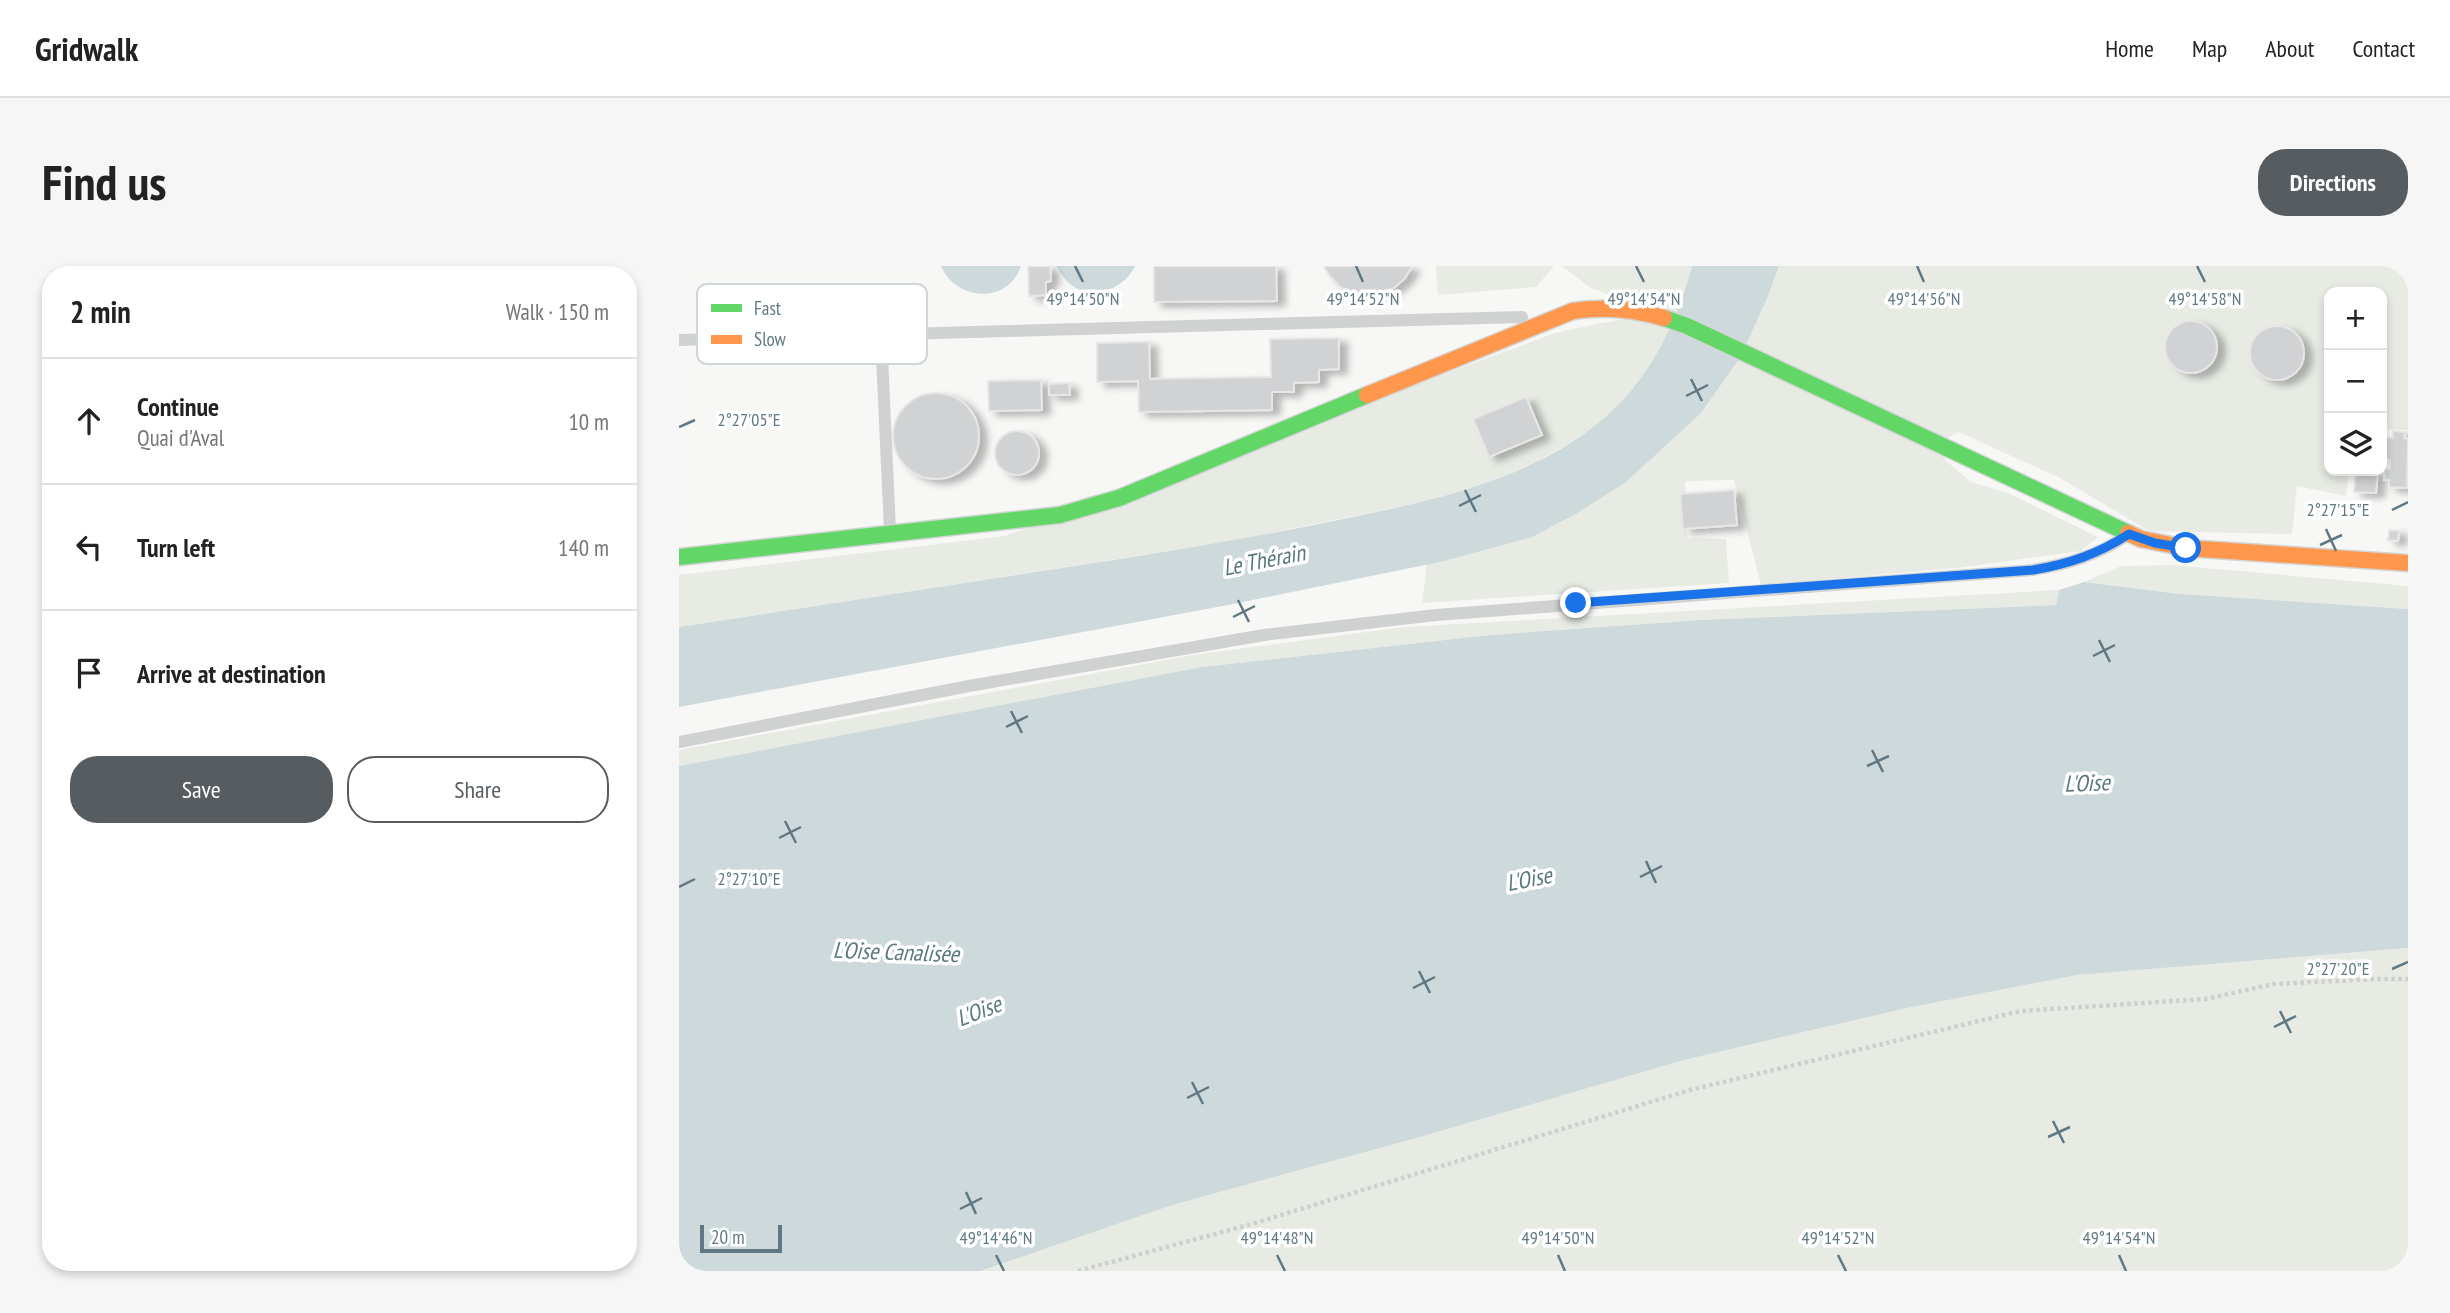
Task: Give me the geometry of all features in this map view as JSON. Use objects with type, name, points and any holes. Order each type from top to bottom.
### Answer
[{"type":"street","points":[[679,557],[1060,515],[1119,498],[1557,316],[1581,308],[1612,307],[1669,319],[1711,336],[2135,537],[2186,548],[2408,563]]},
{"type":"lane","points":[[927,334],[1557,316]]},
{"type":"lane","points":[[679,340],[697,340]]},
{"type":"lane","points":[[882,364],[890,534]]},
{"type":"lane","points":[[679,741],[969,686],[1265,635],[1437,615],[2033,570],[2089,557],[2135,537]]},
{"type":"path","points":[[1078,1271],[1252,1224],[1690,1090],[2021,1011],[2205,999],[2274,984],[2408,979]]},
{"type":"shaded area","points":[[1436,266],[1554,266],[1536,287],[1438,295]]},
{"type":"shaded area","points":[[1562,266],[1692,266],[1675,318],[1591,288]]},
{"type":"shaded area","points":[[1779,266],[2408,266],[2408,430],[2387,429],[2387,287],[2324,287],[2324,476],[2348,476],[2346,496],[2297,486],[2292,534],[2149,531],[2060,478],[1959,432],[1947,438],[1944,459],[1971,482],[2008,493],[2098,537],[2081,551],[1956,568],[1761,585],[1734,480],[1685,481],[1687,538],[1726,539],[1729,583],[1422,603],[1427,564],[1532,537],[1630,394],[1588,432],[1535,463],[1481,486],[1422,502],[1228,542],[679,627],[679,575],[1005,536],[1555,333],[1768,296]]},
{"type":"shaded area","points":[[2171,565],[2408,586],[2408,609],[2180,594],[2084,582],[2121,566]]},
{"type":"shaded area","points":[[2059,590],[2056,605],[1701,620],[1490,635],[1202,667],[679,766],[679,750],[1193,655],[1404,627]]},
{"type":"shaded area","points":[[2408,948],[2408,1271],[980,1271],[1171,1205],[1684,1060],[1907,1008],[2077,975]]},
{"type":"water","points":[[941,266],[1021,266],[1014,279],[1005,287],[982,294],[969,292],[958,286],[948,278]]},
{"type":"water","points":[[1056,266],[1135,266],[1115,287],[1087,292],[1070,284]]},
{"type":"water","name":"Le Thérain","points":[[1692,266],[1779,266],[1741,356],[1701,413],[1626,482],[1579,512],[1532,537],[1440,562],[1228,605],[679,707],[679,627],[1223,542],[1436,498],[1468,489],[1530,465],[1560,450],[1588,431],[1608,415],[1641,378],[1666,336]]},
{"type":"water","points":[[2084,582],[2180,594],[2408,609],[2408,948],[2077,975],[1907,1008],[1684,1060],[1172,1205],[980,1271],[679,1271],[679,766],[1202,667],[1490,635],[1701,620],[2056,605],[2059,590]]},
{"type":"building","points":[[1028,266],[1050,266],[1051,281],[1046,282],[1046,295],[1029,296]]},
{"type":"building","points":[[1154,266],[1276,266],[1277,301],[1154,302]]},
{"type":"building","points":[[1324,266],[1412,266],[1405,278],[1394,288],[1365,296],[1351,293],[1339,286]]},
{"type":"building","points":[[2191,321],[2201,323],[2209,329],[2215,337],[2215,357],[2209,365],[2201,371],[2191,373],[2181,371],[2173,365],[2167,357],[2165,347],[2167,337],[2173,329],[2181,323]]},
{"type":"building","points":[[2277,326],[2296,334],[2304,353],[2296,372],[2277,380],[2258,372],[2250,353],[2258,334]]},
{"type":"building","points":[[1339,338],[1339,369],[1319,370],[1319,382],[1294,383],[1294,392],[1272,392],[1272,410],[1139,412],[1138,381],[1097,382],[1097,343],[1149,342],[1150,379],[1271,377],[1270,339]]},
{"type":"building","points":[[1041,380],[1042,410],[989,411],[988,381]]},
{"type":"building","points":[[1069,383],[1070,395],[1049,395],[1049,384]]},
{"type":"building","points":[[936,393],[953,396],[967,405],[976,419],[979,436],[976,453],[967,467],[953,476],[936,479],[919,476],[905,467],[896,453],[893,436],[896,419],[905,405],[919,396]]},
{"type":"building","points":[[1526,397],[1542,435],[1489,457],[1473,419]]},
{"type":"building","points":[[1017,431],[1026,432],[1033,437],[1038,444],[1038,462],[1033,469],[1026,474],[1017,475],[1008,474],[1001,469],[996,462],[995,453],[996,444],[1001,437],[1008,432]]},
{"type":"building","points":[[2393,431],[2405,432],[2404,438],[2408,439],[2407,488],[2389,487],[2389,480],[2384,480],[2387,469],[2390,469],[2387,437],[2393,438]]},
{"type":"building","points":[[2356,476],[2378,476],[2376,493],[2354,492]]},
{"type":"building","points":[[1734,490],[1737,525],[1683,529],[1680,494]]},
{"type":"building","points":[[2389,530],[2399,531],[2398,541],[2388,540]]},
{"type":"traffic: fast","points":[[1664,318],[1687,326],[2128,533]]},
{"type":"traffic: fast","points":[[679,557],[1060,515],[1119,498],[1367,395]]},
{"type":"traffic: slow","points":[[1367,395],[1573,311],[1619,309],[1664,318]]},
{"type":"traffic: slow","points":[[2128,533],[2141,539],[2186,548],[2408,563]]},
{"type":"route","points":[[1576,603],[2033,570],[2089,557],[2129,534],[2155,543],[2186,548]]},
{"type":"water label","name":"L'Oise","points":[[2087,783]]},
{"type":"water label","name":"L'Oise","points":[[1529,879]]},
{"type":"water label","name":"L'Oise Canalisée","points":[[896,952]]},
{"type":"water label","name":"L'Oise","points":[[979,1011]]}]
